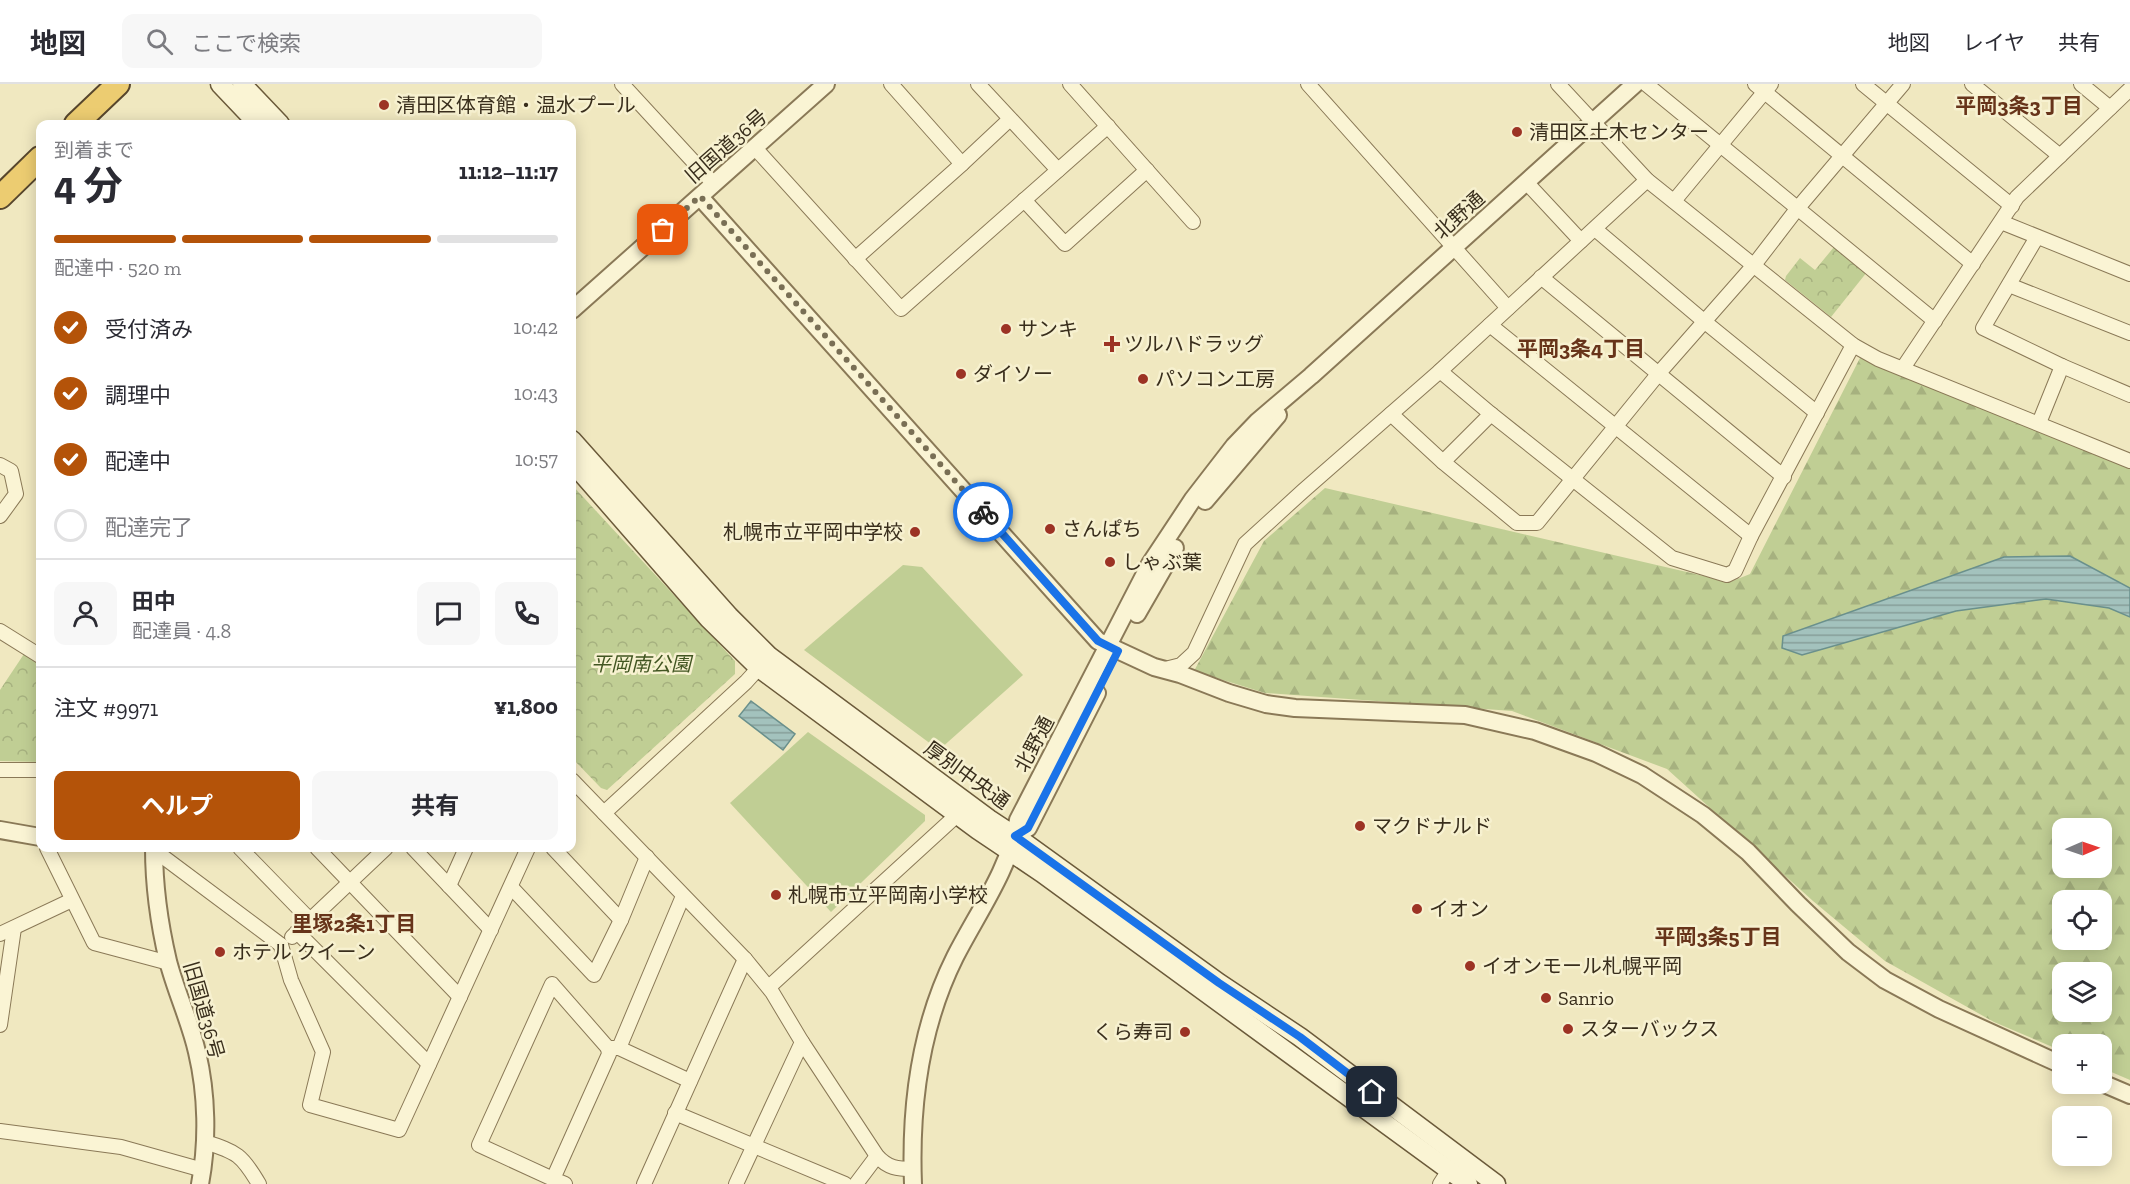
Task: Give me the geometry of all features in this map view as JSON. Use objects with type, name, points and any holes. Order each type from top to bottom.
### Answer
[{"type":"highway","points":[[80,120],[118,84]]},
{"type":"highway","points":[[0,197],[36,163]]},
{"type":"main road","points":[[220,84],[254,120]]},
{"type":"main road","points":[[242,84],[276,120]]},
{"type":"main road","name":"厚別中央通","points":[[576,444],[729,616],[764,662],[983,815],[1042,873],[1444,1177],[1467,1184]]},
{"type":"main road","name":"厚別中央通","points":[[576,467],[709,619],[957,815],[1012,844],[1300,1037],[1496,1184]]},
{"type":"street","points":[[621,84],[714,184]]},
{"type":"street","name":"旧国道36号","points":[[576,306],[826,84]]},
{"type":"street","points":[[891,84],[962,164]]},
{"type":"street","points":[[978,84],[1058,170]]},
{"type":"street","points":[[1070,84],[1193,222]]},
{"type":"street","points":[[1308,84],[1508,308]]},
{"type":"street","points":[[1558,84],[1647,180],[1853,345],[1878,359],[2130,461]]},
{"type":"street","name":"北野通","points":[[913,1176],[915,1099],[919,1067],[942,985],[1012,844],[1028,828],[1150,564],[1193,499],[1250,430],[1635,84]]},
{"type":"street","points":[[1646,84],[1935,321]]},
{"type":"street","points":[[1863,84],[2012,206]]},
{"type":"street","points":[[1391,414],[1443,462],[1517,523],[1537,524],[1659,373],[1754,265],[1797,209],[1903,84]]},
{"type":"street","points":[[1972,84],[2060,156]]},
{"type":"street","points":[[2081,84],[2110,108]]},
{"type":"street","points":[[1674,201],[1720,146],[1763,87],[1842,156],[1973,264]]},
{"type":"street","points":[[1904,368],[2017,197],[2130,89]]},
{"type":"street","points":[[855,259],[1010,118]]},
{"type":"street","points":[[756,148],[901,309],[1108,126]]},
{"type":"street","points":[[1024,201],[1065,244],[1148,170]]},
{"type":"street","points":[[1165,669],[1181,665],[1194,652],[1245,544],[1491,325],[1647,180]]},
{"type":"street","points":[[1526,182],[1581,241]]},
{"type":"street","points":[[700,196],[1098,641],[1148,664],[1266,704],[1295,708],[1465,715],[1535,731],[1596,753],[1642,775],[1703,815],[1748,852],[1848,952],[1885,980],[1939,1009],[2052,1060]]},
{"type":"street","points":[[2001,222],[2130,274]]},
{"type":"street","points":[[1596,229],[1704,322],[1817,412]]},
{"type":"street","points":[[2037,237],[1983,328],[2062,366],[2130,395]]},
{"type":"street","points":[[1541,277],[1784,477]]},
{"type":"street","points":[[2009,285],[2130,333]]},
{"type":"street","points":[[1491,325],[1751,536]]},
{"type":"street","points":[[1440,371],[1672,558],[1727,575],[1735,571],[1751,536],[1853,345]]},
{"type":"street","points":[[2039,423],[2062,366]]},
{"type":"street","points":[[1443,462],[1491,414]]},
{"type":"street","points":[[0,465],[10,471],[16,494],[0,516]]},
{"type":"street","points":[[0,631],[36,654]]},
{"type":"street","points":[[604,813],[746,682],[764,662]]},
{"type":"street","points":[[0,770],[36,770]]},
{"type":"street","points":[[576,784],[745,959],[769,987],[802,1042],[877,1156],[884,1164],[913,1176]]},
{"type":"street","points":[[769,987],[957,815]]},
{"type":"street","points":[[0,830],[36,836]]},
{"type":"street","points":[[49,852],[94,943],[169,963]]},
{"type":"street","name":"旧国道36号","points":[[154,852],[157,902],[169,963],[197,1051],[205,1104],[205,1142],[201,1177]]},
{"type":"street","points":[[158,852],[281,945],[291,980],[323,1052],[310,1105],[399,1130],[526,852]]},
{"type":"street","points":[[244,852],[310,920]]},
{"type":"street","points":[[321,852],[460,997]]},
{"type":"street","points":[[281,945],[297,933],[382,852]]},
{"type":"street","points":[[417,852],[491,930]]},
{"type":"street","points":[[449,886],[464,852]]},
{"type":"street","points":[[557,852],[621,920]]},
{"type":"street","points":[[511,887],[594,975],[621,920],[647,857]]},
{"type":"street","points":[[683,896],[614,1048],[609,1054],[559,1181],[479,1145],[552,984],[614,1048],[690,1081]]},
{"type":"street","points":[[0,934],[72,900]]},
{"type":"street","points":[[0,1026],[14,928]]},
{"type":"street","points":[[297,933],[429,1064]]},
{"type":"street","points":[[644,1184],[745,959]]},
{"type":"street","points":[[736,1184],[802,1042]]},
{"type":"street","points":[[2112,1087],[2130,1095]]},
{"type":"street","points":[[675,1113],[844,1184]]},
{"type":"street","points":[[0,1131],[121,1148],[201,1177]]},
{"type":"street","points":[[205,1142],[231,1150],[247,1162],[259,1184]]},
{"type":"street","points":[[856,1184],[877,1156]]},
{"type":"green space","points":[[1834,247],[1867,272],[1831,317],[1785,280],[1800,258],[1815,270]]},
{"type":"green space","points":[[1861,356],[1874,364],[2130,468],[2130,1080],[2112,1072],[2112,1034],[2052,1034],[2052,1047],[1994,1022],[1885,961],[1813,901],[1667,769],[1512,711],[1265,693],[1194,671],[1264,541],[1325,488],[1730,582],[1750,574]]},
{"type":"green space","name":"平岡南公園","points":[[576,489],[735,661],[735,674],[607,790],[601,788],[576,762]]},
{"type":"green space","points":[[903,565],[922,567],[1023,675],[939,750],[804,650]]},
{"type":"green space","points":[[24,654],[36,662],[36,762],[0,761],[0,690]]},
{"type":"green space","points":[[808,732],[925,815],[925,821],[831,912],[730,803]]},
{"type":"water","points":[[2070,556],[2130,588],[2130,617],[2109,608],[2046,599],[1956,611],[1802,655],[1782,648],[1783,636],[2004,557]]},
{"type":"water","points":[[751,701],[795,734],[783,750],[739,716]]},
{"type":"way so far","points":[[663,230],[700,196],[983,512]]},
{"type":"place","name":"清田区体育館・温水プール","points":[[384,105]]},
{"type":"place","name":"清田区土木センター","points":[[1517,132]]},
{"type":"place","name":"サンキ","points":[[1006,329]]},
{"type":"place","name":"ツルハドラッグ","points":[[1112,344]]},
{"type":"place","name":"ダイソー","points":[[961,374]]},
{"type":"place","name":"パソコン工房","points":[[1143,379]]},
{"type":"place","name":"さんぱち","points":[[1050,529]]},
{"type":"place","name":"札幌市立平岡中学校","points":[[915,532]]},
{"type":"place","name":"しゃぶ葉","points":[[1110,562]]},
{"type":"place","name":"マクドナルド","points":[[1360,826]]},
{"type":"place","name":"札幌市立平岡南小学校","points":[[776,895]]},
{"type":"place","name":"イオン","points":[[1417,909]]},
{"type":"place","name":"ホテル クイーン","points":[[220,952]]},
{"type":"place","name":"イオンモール札幌平岡","points":[[1470,966]]},
{"type":"place","name":"Sanrio","points":[[1546,998]]},
{"type":"place","name":"スターバックス","points":[[1568,1029]]},
{"type":"place","name":"くら寿司","points":[[1185,1032]]},
{"type":"district","name":"平岡3条3丁目","points":[[2019,105]]},
{"type":"district","name":"平岡3条4丁目","points":[[1581,348]]},
{"type":"district","name":"里塚2条1丁目","points":[[354,923]]},
{"type":"district","name":"平岡3条5丁目","points":[[1718,936]]},
{"type":"route","points":[[983,512],[1098,641],[1118,651],[1028,828],[1015,836],[1219,983],[1300,1037],[1372,1092]]}]
